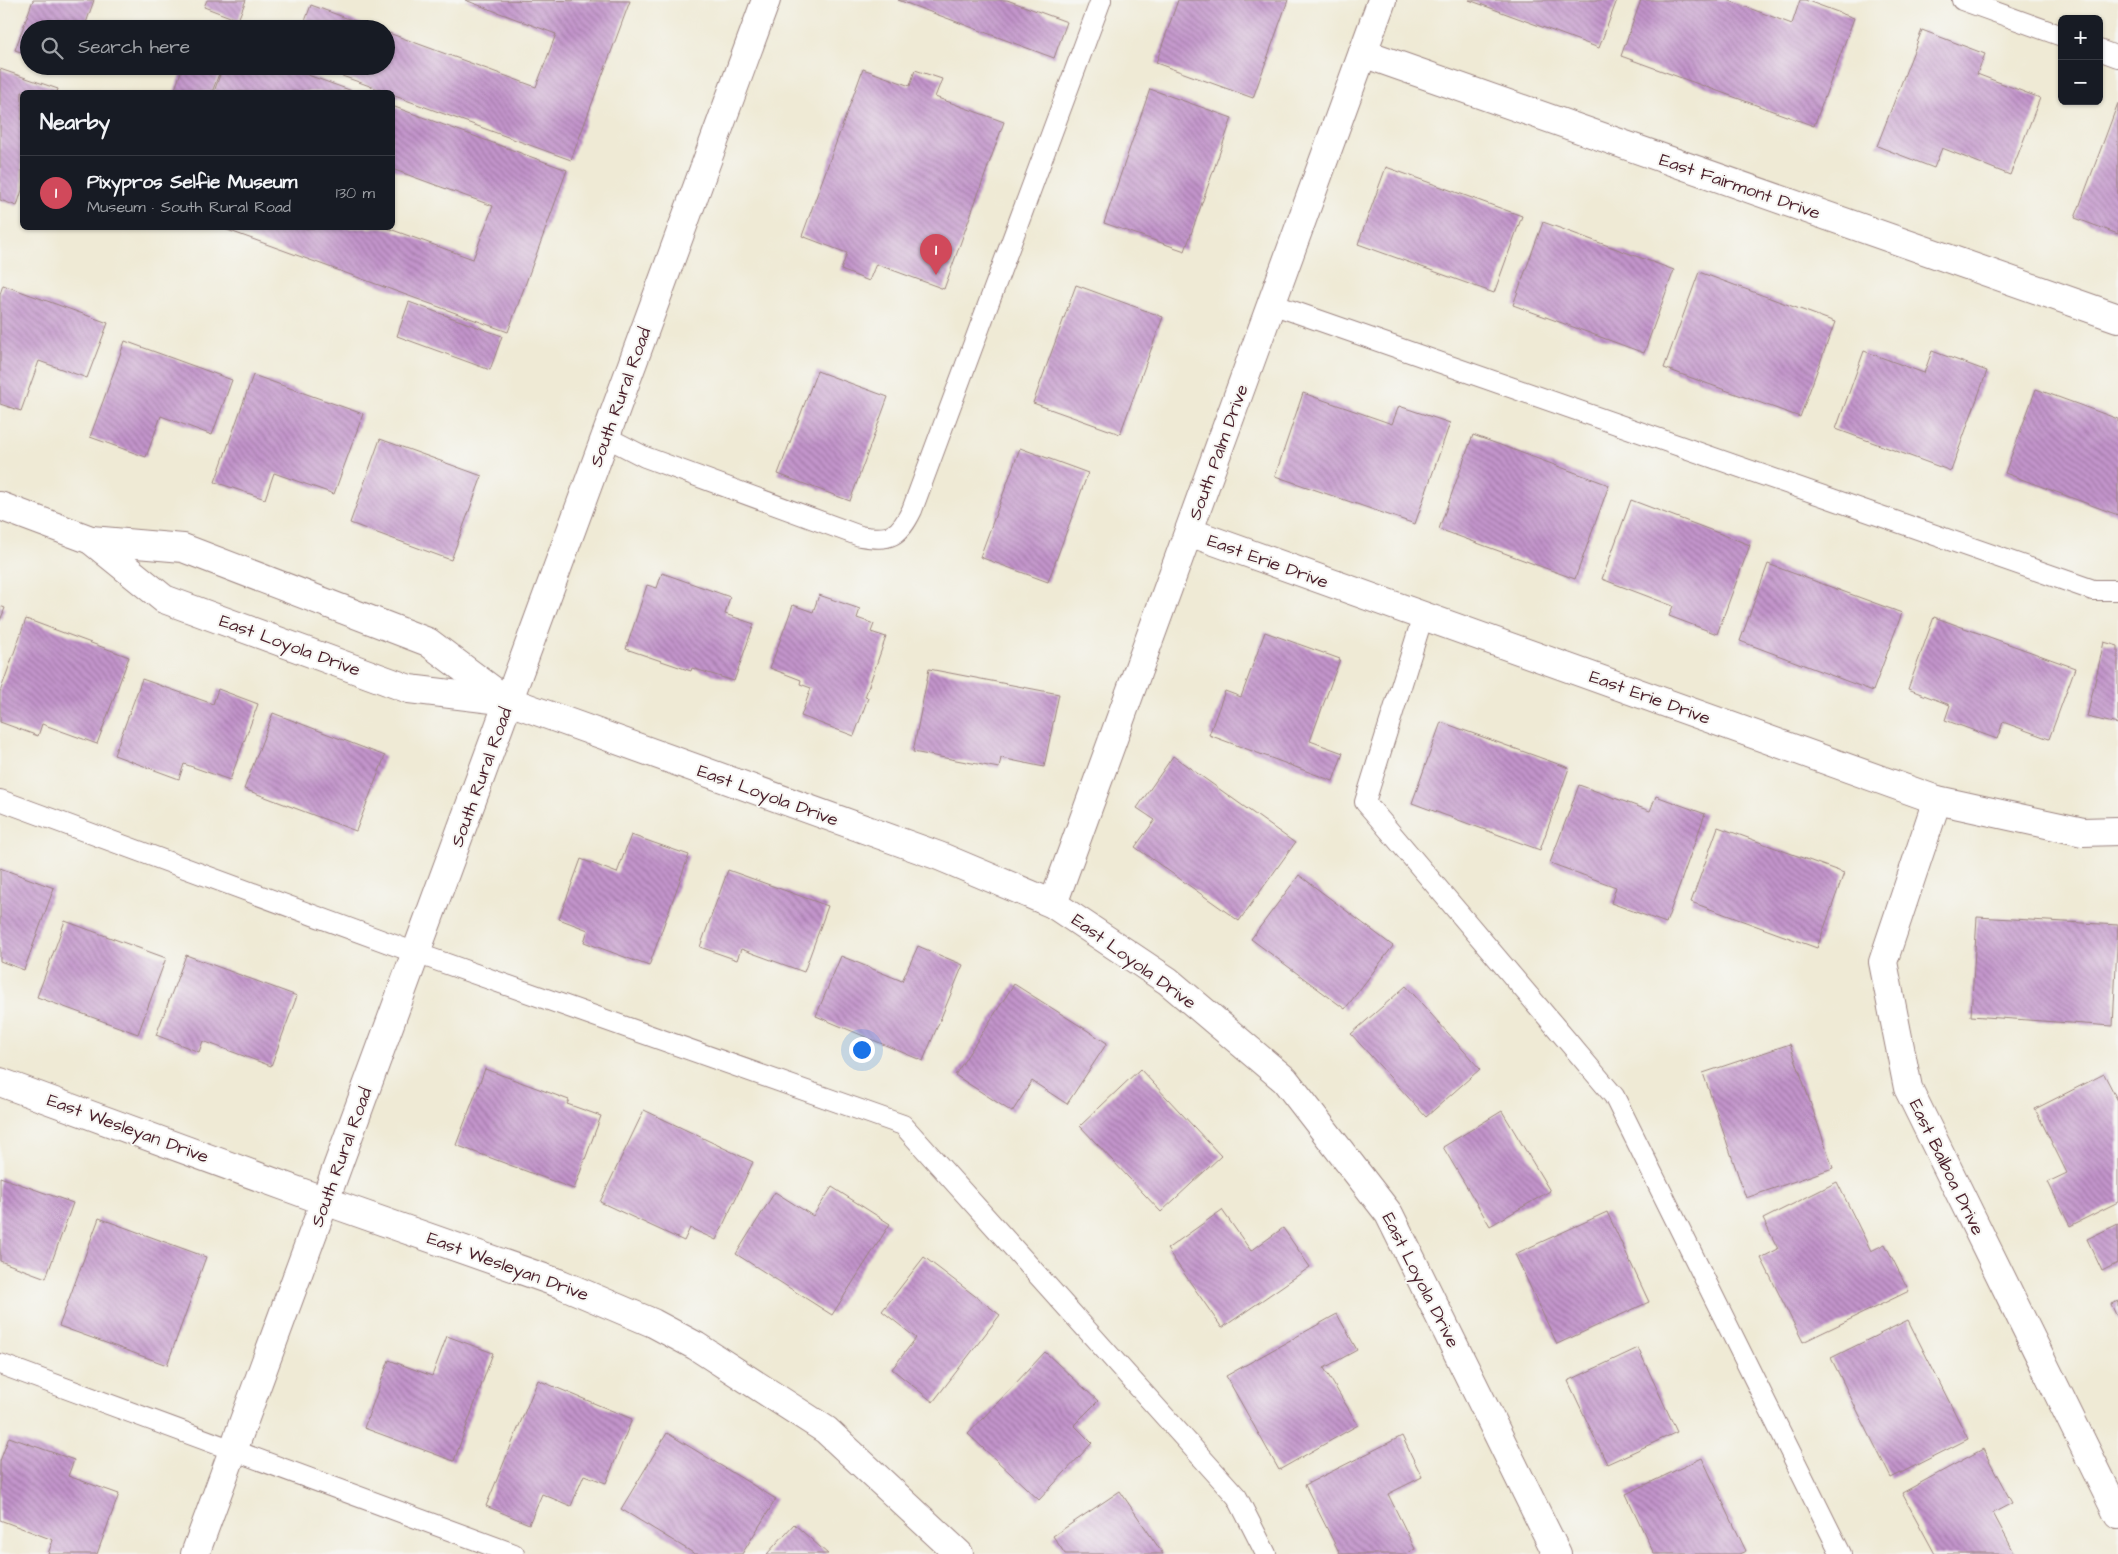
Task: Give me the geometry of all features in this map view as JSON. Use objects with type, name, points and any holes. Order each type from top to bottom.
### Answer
[{"type":"street","name":"South Rural Road","points":[[195,1554],[766,0]]},
{"type":"street","name":"South Palm Drive","points":[[1053,904],[1382,0]]},
{"type":"street","name":"East Fairmont Drive","points":[[1363,53],[2118,318]]},
{"type":"street","name":"East Loyola Drive","points":[[0,506],[92,540],[183,548],[428,642],[509,702]]},
{"type":"street","name":"East Erie Drive","points":[[1189,532],[1937,800],[2083,832],[2118,831]]},
{"type":"street","name":"East Loyola Drive","points":[[92,540],[164,599],[409,689],[509,702],[939,856],[1053,904],[1168,981],[1285,1080],[1389,1214],[1557,1554]]},
{"type":"street","name":"East Balboa Drive","points":[[1937,800],[1883,962],[1908,1088],[2118,1515]]},
{"type":"street","name":"East Wesleyan Drive","points":[[0,1082],[325,1201],[561,1284],[653,1323],[696,1346],[826,1430],[959,1554]]},
{"type":"lane","points":[[606,437],[645,457],[860,536],[878,539],[894,536],[905,526],[912,510],[1101,0]]},
{"type":"lane","points":[[1962,0],[2058,35]]},
{"type":"lane","points":[[2103,51],[2118,57]]},
{"type":"lane","points":[[1272,304],[2093,590],[2118,590]]},
{"type":"lane","points":[[1424,616],[1365,802],[1614,1096],[1841,1554]]},
{"type":"lane","points":[[0,800],[416,953],[903,1125],[1238,1497],[1266,1554]]},
{"type":"lane","points":[[0,1364],[514,1554]]},
{"type":"building","points":[[33,0],[94,0],[87,20],[26,20]]},
{"type":"building","points":[[207,0],[246,0],[238,20],[204,7]]},
{"type":"building","points":[[465,0],[630,1],[571,160],[395,96],[395,90],[381,90],[340,75],[395,75],[395,35],[536,87],[556,34]]},
{"type":"building","points":[[898,0],[1007,0],[1067,22],[1054,58]]},
{"type":"building","points":[[1178,0],[1288,0],[1253,98],[1156,63]]},
{"type":"building","points":[[1469,0],[1617,0],[1599,48]]},
{"type":"building","points":[[1641,0],[1727,0],[1792,24],[1800,0],[1805,0],[1854,18],[1814,126],[1621,56]]},
{"type":"building","points":[[311,5],[352,20],[305,20]]},
{"type":"building","points":[[1922,30],[1985,54],[1977,74],[2040,98],[2010,175],[1942,148],[1934,168],[1877,146]]},
{"type":"building","points":[[20,36],[20,52],[15,50]]},
{"type":"building","points":[[0,69],[58,89],[20,90],[20,196],[17,206],[0,200]]},
{"type":"building","points":[[863,69],[910,86],[915,70],[942,79],[935,97],[1004,122],[944,289],[876,264],[869,281],[841,270],[847,253],[802,236]]},
{"type":"building","points":[[180,75],[219,75],[213,90],[175,90]]},
{"type":"building","points":[[220,75],[308,75],[349,90],[215,90]]},
{"type":"building","points":[[1150,89],[1232,118],[1185,251],[1104,223]]},
{"type":"building","points":[[2118,103],[2118,234],[2075,218]]},
{"type":"building","points":[[395,107],[567,170],[508,332],[228,230],[393,230],[473,259],[493,206],[395,170]]},
{"type":"building","points":[[1386,167],[1522,216],[1494,293],[1358,244]]},
{"type":"building","points":[[1543,222],[1674,270],[1644,353],[1513,305]]},
{"type":"building","points":[[1699,272],[1835,322],[1800,417],[1664,368]]},
{"type":"building","points":[[3,285],[108,323],[87,378],[39,361],[21,411],[0,404],[0,294]]},
{"type":"building","points":[[1076,285],[1163,317],[1120,434],[1033,403]]},
{"type":"building","points":[[409,302],[502,336],[490,370],[397,336]]},
{"type":"building","points":[[125,341],[232,380],[212,435],[161,416],[146,457],[90,437]]},
{"type":"building","points":[[1864,351],[1924,373],[1932,351],[1987,371],[1951,471],[1836,429]]},
{"type":"building","points":[[817,371],[888,397],[850,501],[778,474]]},
{"type":"building","points":[[253,375],[363,414],[334,494],[274,473],[265,499],[215,482]]},
{"type":"building","points":[[2036,389],[2118,419],[2118,515],[2005,473]]},
{"type":"building","points":[[1303,393],[1392,424],[1399,406],[1450,423],[1415,524],[1275,476]]},
{"type":"building","points":[[1473,435],[1609,485],[1575,579],[1439,529]]},
{"type":"building","points":[[380,439],[482,476],[451,560],[350,523]]},
{"type":"building","points":[[1020,448],[1088,473],[1048,582],[980,557]]},
{"type":"building","points":[[1631,500],[1750,545],[1717,634],[1669,616],[1673,606],[1602,579]]},
{"type":"building","points":[[1768,564],[1902,613],[1873,691],[1740,641]]},
{"type":"building","points":[[662,573],[730,597],[725,614],[754,624],[734,681],[692,668],[691,671],[626,649],[647,585],[657,588]]},
{"type":"building","points":[[819,595],[860,609],[857,618],[874,624],[871,632],[886,637],[865,697],[868,698],[854,736],[801,716],[811,688],[800,684],[801,680],[770,668],[793,605],[813,612]]},
{"type":"building","points":[[0,606],[5,608],[0,621]]},
{"type":"building","points":[[1934,617],[2075,668],[2049,739],[2003,722],[1997,739],[1945,720],[1950,705],[1908,689]]},
{"type":"building","points":[[26,619],[129,657],[97,744],[42,724],[38,736],[0,722],[0,692]]},
{"type":"building","points":[[1265,632],[1340,659],[1310,741],[1343,753],[1333,781],[1209,735],[1225,691],[1241,697]]},
{"type":"building","points":[[2104,642],[2118,646],[2118,724],[2087,717]]},
{"type":"building","points":[[929,669],[1059,694],[1044,767],[1001,758],[999,768],[913,752]]},
{"type":"building","points":[[142,679],[213,704],[218,689],[258,704],[230,780],[184,764],[179,779],[114,755]]},
{"type":"building","points":[[273,713],[385,756],[356,831],[244,789]]},
{"type":"building","points":[[1441,722],[1569,768],[1540,850],[1412,803]]},
{"type":"building","points":[[1173,756],[1295,843],[1239,921],[1135,847],[1155,820],[1137,808]]},
{"type":"building","points":[[1579,785],[1650,811],[1656,796],[1705,814],[1666,923],[1611,903],[1616,887],[1550,863]]},
{"type":"building","points":[[1718,827],[1844,873],[1817,948],[1691,902]]},
{"type":"building","points":[[631,835],[689,855],[649,966],[584,942],[588,930],[559,919],[581,859],[617,873]]},
{"type":"building","points":[[0,868],[54,888],[24,970],[0,961]]},
{"type":"building","points":[[728,870],[828,906],[804,972],[741,949],[737,960],[700,947]]},
{"type":"building","points":[[1299,875],[1393,946],[1345,1009],[1251,939]]},
{"type":"building","points":[[1977,917],[2118,925],[2113,1026],[1971,1016]]},
{"type":"building","points":[[65,921],[166,958],[138,1034],[37,997]]},
{"type":"building","points":[[918,946],[963,965],[923,1061],[816,1016],[841,956],[902,981]]},
{"type":"building","points":[[186,955],[297,996],[271,1066],[203,1041],[199,1052],[156,1035]]},
{"type":"building","points":[[1014,984],[1107,1043],[1067,1104],[1032,1081],[1012,1112],[955,1075]]},
{"type":"building","points":[[1406,986],[1480,1069],[1426,1117],[1351,1034]]},
{"type":"building","points":[[1790,1044],[1833,1168],[1746,1198],[1703,1073]]},
{"type":"building","points":[[485,1069],[569,1100],[567,1104],[601,1116],[574,1189],[456,1145]]},
{"type":"building","points":[[1140,1069],[1221,1156],[1161,1212],[1080,1126]]},
{"type":"building","points":[[2104,1074],[2118,1101],[2118,1202],[2070,1226],[2048,1182],[2067,1173],[2035,1109]]},
{"type":"building","points":[[644,1110],[753,1162],[716,1240],[690,1228],[684,1241],[600,1202]]},
{"type":"building","points":[[1502,1111],[1550,1191],[1490,1226],[1443,1147]]},
{"type":"building","points":[[0,1177],[73,1203],[46,1278],[0,1261]]},
{"type":"building","points":[[1837,1182],[1871,1251],[1885,1244],[1909,1291],[1803,1342],[1761,1258],[1778,1249],[1763,1219]]},
{"type":"building","points":[[832,1187],[890,1224],[832,1315],[736,1254],[775,1192],[813,1216]]},
{"type":"building","points":[[1222,1210],[1251,1251],[1283,1228],[1310,1267],[1222,1328],[1167,1249]]},
{"type":"building","points":[[1607,1212],[1649,1302],[1557,1344],[1515,1254]]},
{"type":"building","points":[[99,1218],[206,1257],[167,1365],[59,1326]]},
{"type":"building","points":[[2118,1224],[2118,1263],[2102,1271],[2087,1239]]},
{"type":"building","points":[[924,1257],[1000,1315],[933,1402],[892,1369],[916,1338],[882,1311]]},
{"type":"building","points":[[2118,1301],[2118,1319],[2111,1304]]},
{"type":"building","points":[[1337,1314],[1357,1350],[1324,1368],[1358,1425],[1279,1470],[1226,1376]]},
{"type":"building","points":[[1908,1320],[1968,1439],[1891,1478],[1831,1358]]},
{"type":"building","points":[[447,1336],[493,1353],[454,1461],[364,1428],[389,1360],[432,1376]]},
{"type":"building","points":[[1638,1348],[1677,1432],[1607,1464],[1568,1381]]},
{"type":"building","points":[[1045,1352],[1098,1401],[1074,1425],[1092,1443],[1039,1500],[968,1434]]},
{"type":"building","points":[[538,1380],[632,1419],[606,1483],[584,1475],[571,1506],[542,1494],[529,1524],[486,1506]]},
{"type":"building","points":[[667,1433],[776,1499],[742,1554],[695,1554],[621,1509]]},
{"type":"building","points":[[1402,1436],[1422,1477],[1388,1494],[1415,1549],[1406,1554],[1340,1554],[1305,1485]]},
{"type":"building","points":[[9,1437],[74,1460],[68,1476],[119,1494],[97,1554],[48,1554],[53,1540],[0,1520],[0,1461]]},
{"type":"building","points":[[1983,1449],[2012,1503],[1993,1513],[2015,1554],[1935,1554],[1902,1493]]},
{"type":"building","points":[[1702,1458],[1746,1551],[1739,1554],[1654,1554],[1626,1494]]},
{"type":"building","points":[[1120,1491],[1163,1554],[1065,1554],[1053,1536]]},
{"type":"building","points":[[794,1524],[828,1554],[767,1554]]},
{"type":"place","name":"Pixypros Selfie Museum","points":[[936,275]]}]
